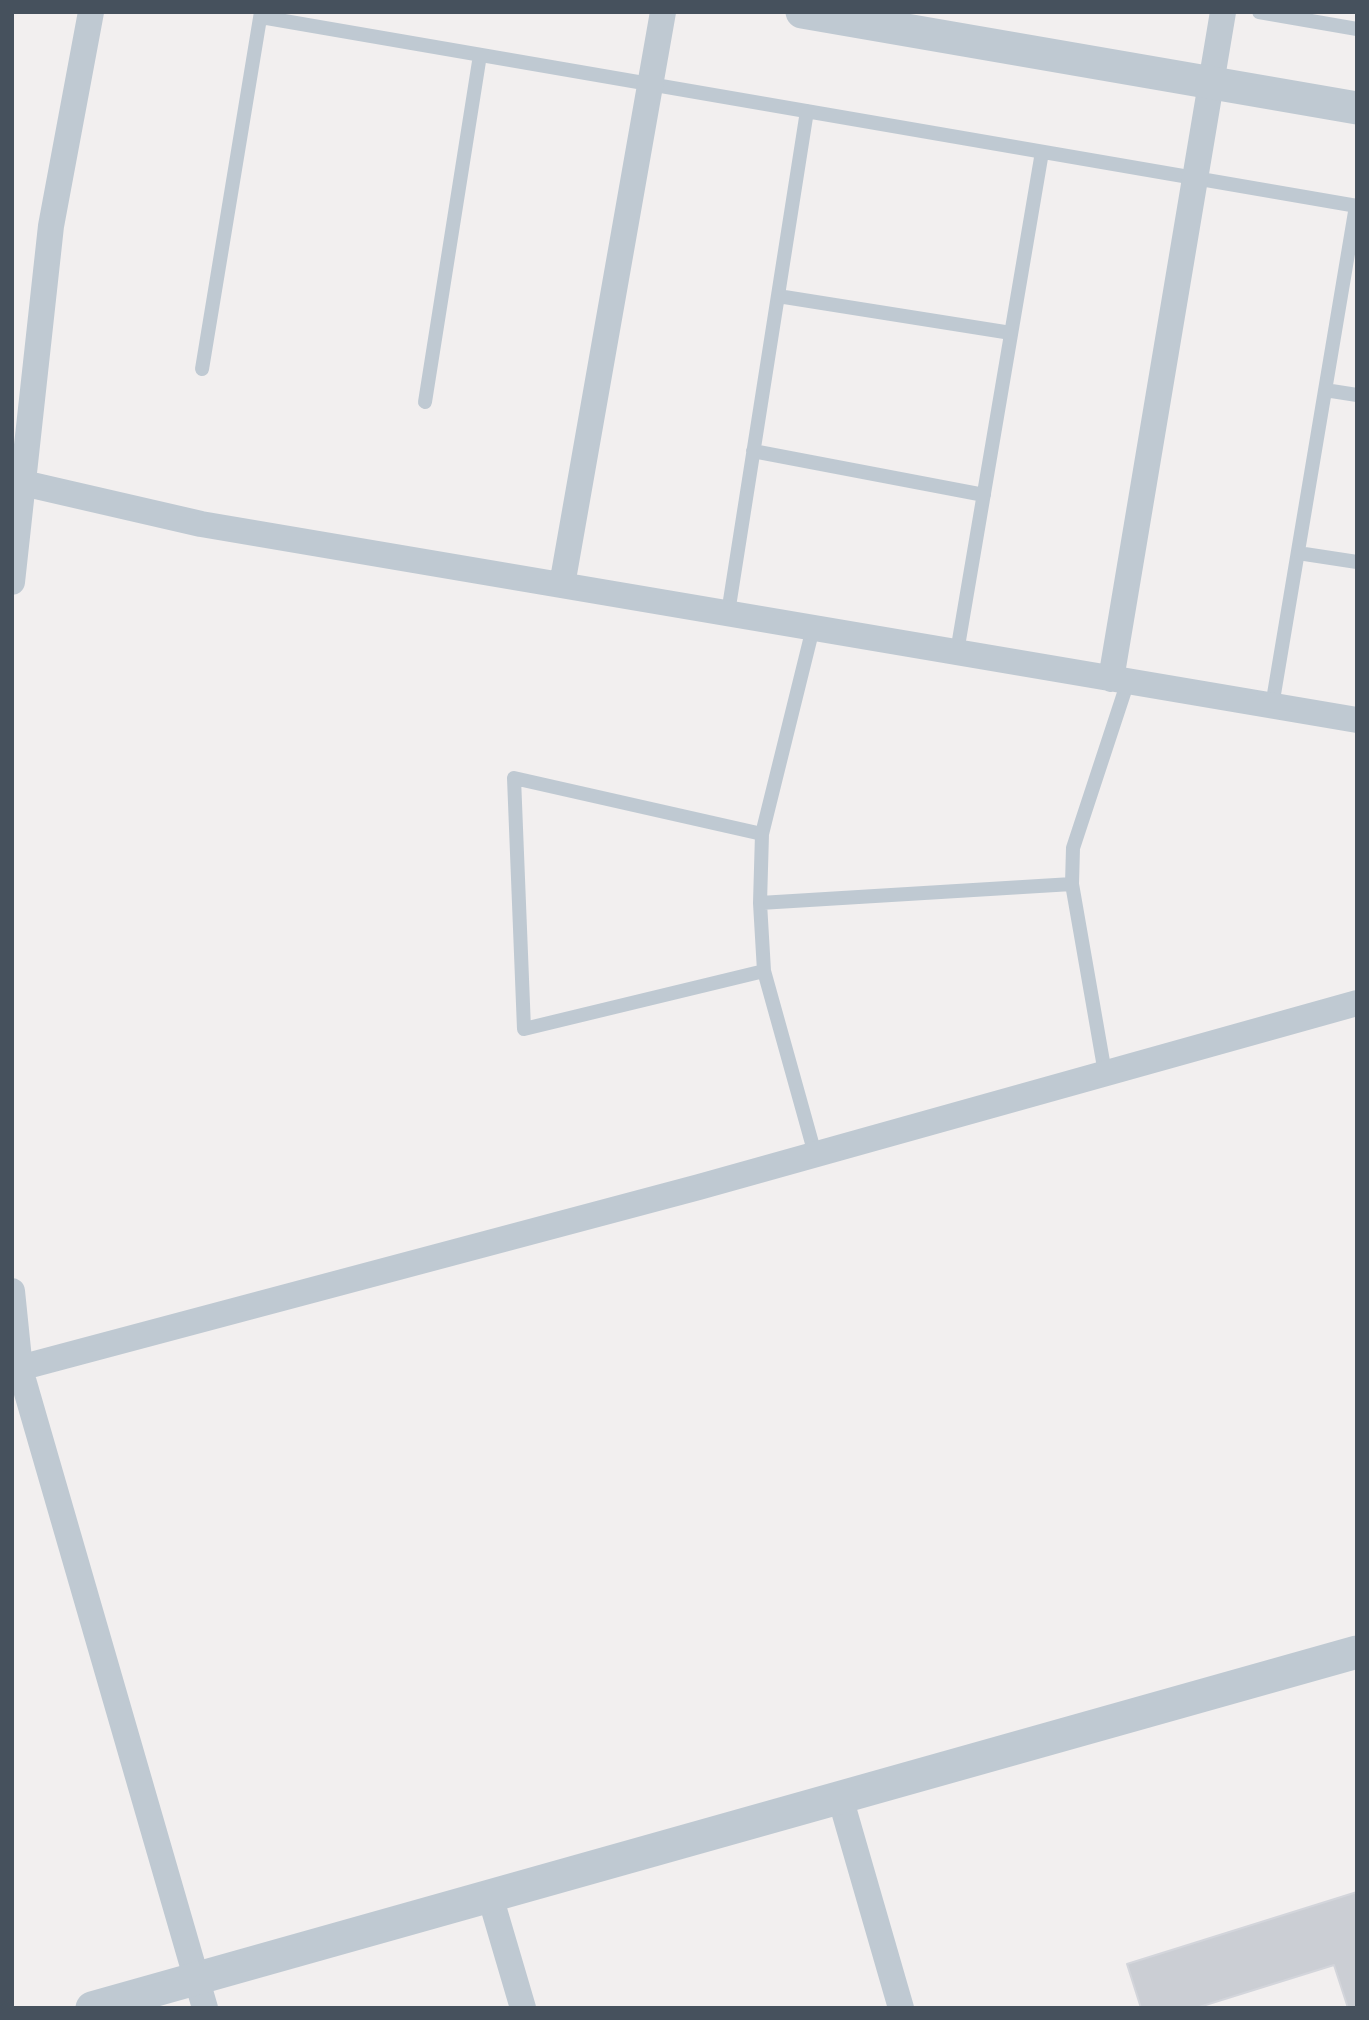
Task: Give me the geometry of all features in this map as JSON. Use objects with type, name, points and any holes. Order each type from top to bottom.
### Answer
[{"type":"street","points":[[12,582],[16,517],[23,482],[51,226],[91,12]]},
{"type":"street","points":[[562,585],[663,12]]},
{"type":"street","points":[[802,12],[1357,108]]},
{"type":"street","points":[[1120,680],[1195,179],[1223,12]]},
{"type":"street","points":[[23,482],[201,524],[1357,720]]},
{"type":"street","points":[[16,1369],[815,1154],[1357,1003]]},
{"type":"street","points":[[12,1291],[16,1369],[201,1993]]},
{"type":"street","points":[[92,2008],[201,1993],[490,1896],[1357,1652]]},
{"type":"street","points":[[840,1797],[901,2008]]},
{"type":"street","points":[[490,1896],[523,2008]]},
{"type":"lane","points":[[1259,12],[1357,29]]},
{"type":"lane","points":[[202,369],[261,15],[1356,206],[1272,706]]},
{"type":"lane","points":[[425,402],[480,55]]},
{"type":"lane","points":[[728,613],[807,111]]},
{"type":"lane","points":[[957,652],[1042,152]]},
{"type":"lane","points":[[778,296],[1011,333]]},
{"type":"lane","points":[[1325,390],[1357,395]]},
{"type":"lane","points":[[753,451],[984,495]]},
{"type":"lane","points":[[1298,553],[1357,562]]},
{"type":"lane","points":[[813,628],[762,834],[760,903],[764,971],[815,1154]]},
{"type":"lane","points":[[1105,1073],[1072,884],[1073,848],[1120,680]]},
{"type":"lane","points":[[762,834],[514,778],[524,1029],[764,971]]},
{"type":"lane","points":[[760,903],[1072,884]]},
{"type":"building","points":[[1357,1892],[1357,2008],[1348,2008],[1334,1965],[1196,2008],[1141,2008],[1127,1964]]}]
